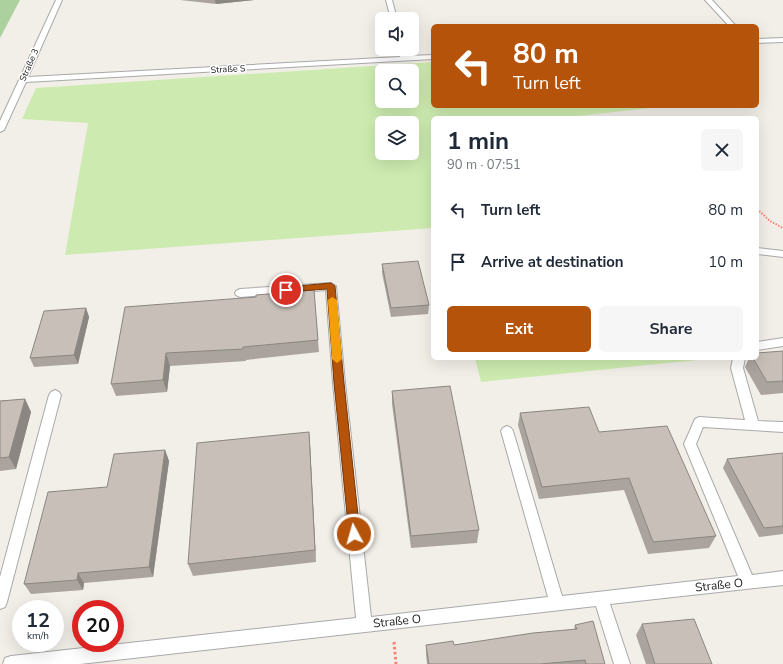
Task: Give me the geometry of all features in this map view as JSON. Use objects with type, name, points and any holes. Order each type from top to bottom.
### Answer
[{"type":"lane","name":"Straße 3","points":[[0,130],[59,0]]},
{"type":"lane","points":[[389,0],[392,12]]},
{"type":"lane","points":[[708,0],[731,24]]},
{"type":"lane","points":[[759,41],[783,40]]},
{"type":"lane","name":"Straße S","points":[[22,80],[431,58]]},
{"type":"lane","points":[[759,251],[783,254]]},
{"type":"lane","points":[[240,293],[331,286],[339,383],[364,625]]},
{"type":"lane","points":[[759,346],[783,342]]},
{"type":"lane","points":[[739,360],[737,368],[753,425]]},
{"type":"lane","points":[[0,602],[55,395]]},
{"type":"lane","points":[[748,582],[690,444],[699,422],[783,427]]},
{"type":"lane","points":[[507,431],[557,603]]},
{"type":"lane","name":"Straße O","points":[[11,664],[783,578]]},
{"type":"lane","points":[[601,598],[622,664]]},
{"type":"path","points":[[759,211],[770,221],[783,228]]},
{"type":"green space","points":[[0,0],[20,0],[0,38]]},
{"type":"green space","points":[[431,62],[431,108],[651,108],[578,116],[431,116],[431,228],[65,255],[88,123],[22,119],[36,88],[375,66],[375,108],[419,108],[419,64],[402,64]]},
{"type":"green space","points":[[476,360],[697,360],[481,382]]},
{"type":"building","points":[[418,261],[429,305],[391,308],[382,264]]},
{"type":"building","points":[[314,290],[318,340],[243,347],[243,349],[166,353],[163,380],[111,384],[125,307],[256,297],[256,295]]},
{"type":"building","points":[[86,308],[74,355],[30,358],[44,311]]},
{"type":"building","points":[[783,351],[783,381],[767,382],[754,360],[759,360],[759,353]]},
{"type":"building","points":[[450,386],[479,530],[411,536],[392,391]]},
{"type":"building","points":[[25,399],[9,457],[0,458],[0,401]]},
{"type":"building","points":[[589,407],[599,432],[667,426],[716,536],[653,542],[629,478],[542,487],[520,413]]},
{"type":"building","points":[[309,432],[315,550],[188,564],[197,443]]},
{"type":"building","points":[[165,450],[149,567],[78,573],[77,580],[24,584],[48,492],[107,487],[114,454]]},
{"type":"building","points":[[783,453],[783,526],[764,528],[727,459]]},
{"type":"building","points":[[694,619],[712,664],[655,664],[642,624]]},
{"type":"building","points":[[593,621],[605,664],[586,664],[585,660],[540,664],[429,664],[426,645],[453,641],[454,645],[533,633],[577,629],[575,625]]},
{"type":"slow traffic","points":[[332,300],[337,359]]},
{"type":"route","points":[[286,290],[331,286],[354,534]]}]
